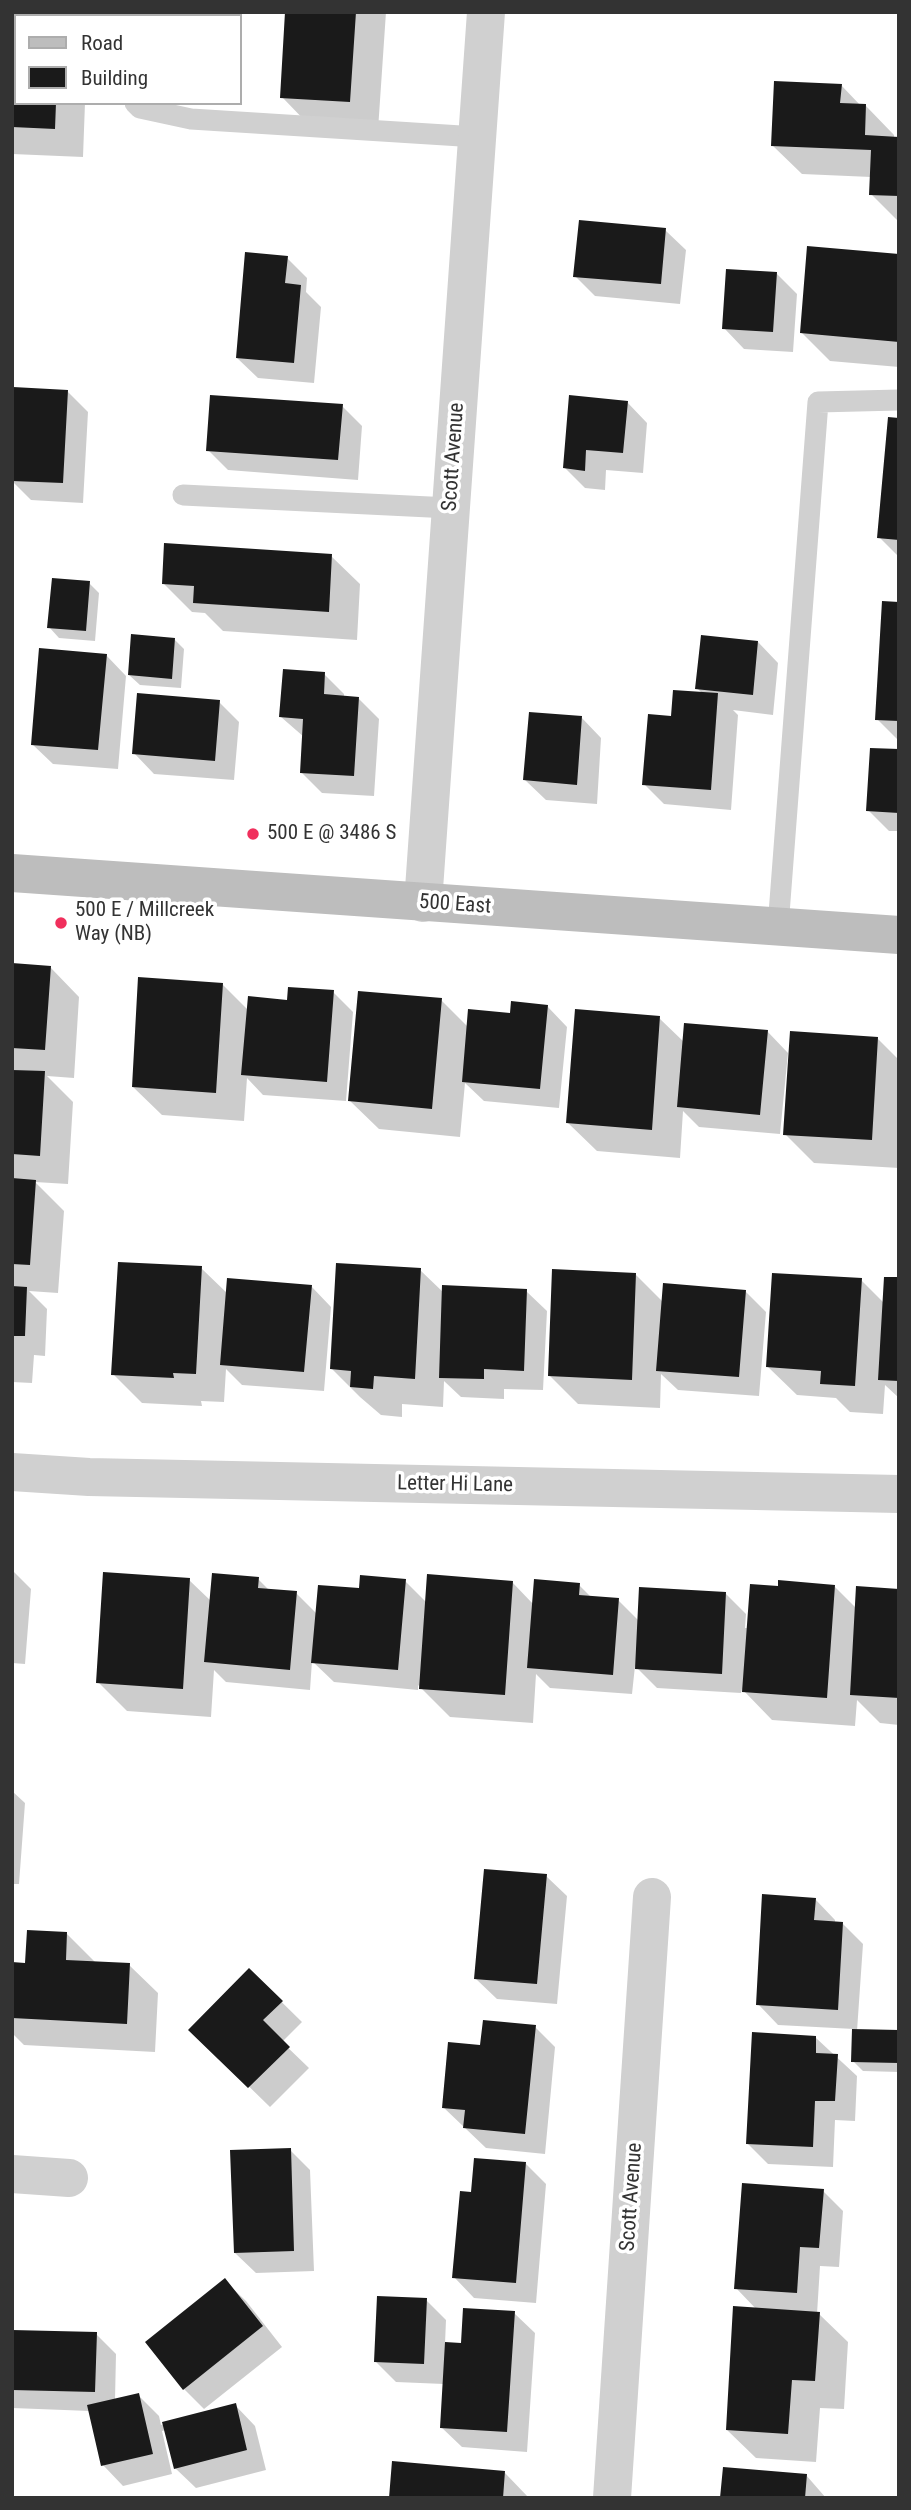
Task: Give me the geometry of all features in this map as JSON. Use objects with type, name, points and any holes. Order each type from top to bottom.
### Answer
[{"type":"street","name":"Scott Avenue","points":[[423,903],[486,12]]},
{"type":"street","name":"500 East","points":[[12,873],[899,936]]},
{"type":"street","name":"Letter Hi Lane","points":[[12,1472],[89,1478],[899,1494]]},
{"type":"street","name":"Scott Avenue","points":[[612,2498],[652,1897]]},
{"type":"street","points":[[12,2174],[69,2178]]},
{"type":"lane","points":[[137,105],[140,108],[191,119],[477,137]]},
{"type":"lane","points":[[778,927],[818,402],[899,400]]},
{"type":"lane","points":[[183,495],[450,508]]},
{"type":"building","points":[[285,12],[356,12],[350,102],[280,98]]},
{"type":"building","points":[[14,15],[14,105],[56,105],[55,129],[12,127]]},
{"type":"building","points":[[774,81],[842,84],[840,103],[866,104],[865,135],[899,137],[899,196],[869,195],[871,150],[771,146]]},
{"type":"building","points":[[579,220],[666,228],[661,284],[573,277]]},
{"type":"building","points":[[807,246],[899,254],[899,342],[800,333]]},
{"type":"building","points":[[245,252],[288,256],[285,283],[301,285],[294,363],[236,358]]},
{"type":"building","points":[[726,269],[777,272],[773,332],[722,329]]},
{"type":"building","points":[[13,387],[68,390],[63,483],[12,481]]},
{"type":"building","points":[[210,395],[343,404],[338,460],[206,451]]},
{"type":"building","points":[[569,395],[628,401],[623,453],[586,450],[585,471],[563,468]]},
{"type":"building","points":[[888,417],[899,418],[899,540],[877,538]]},
{"type":"building","points":[[164,543],[332,554],[329,612],[193,603],[194,586],[162,584]]},
{"type":"building","points":[[52,578],[90,581],[86,631],[47,628]]},
{"type":"building","points":[[882,601],[899,602],[899,721],[875,720]]},
{"type":"building","points":[[131,634],[175,638],[172,679],[128,675]]},
{"type":"building","points":[[701,635],[758,641],[753,695],[695,689]]},
{"type":"building","points":[[39,648],[107,654],[98,750],[31,745]]},
{"type":"building","points":[[283,669],[325,672],[324,694],[359,697],[354,776],[300,773],[303,719],[279,717]]},
{"type":"building","points":[[673,690],[718,693],[711,790],[642,785],[648,714],[671,716]]},
{"type":"building","points":[[137,693],[220,700],[215,761],[132,754]]},
{"type":"building","points":[[529,712],[582,716],[577,785],[523,780]]},
{"type":"building","points":[[870,748],[899,749],[899,813],[866,811]]},
{"type":"building","points":[[12,963],[51,966],[45,1050],[12,1048]]},
{"type":"building","points":[[138,977],[223,983],[216,1093],[132,1087]]},
{"type":"building","points":[[288,987],[334,990],[327,1082],[241,1075],[248,996],[287,1000]]},
{"type":"building","points":[[358,991],[442,998],[432,1109],[348,1101]]},
{"type":"building","points":[[511,1001],[548,1005],[540,1089],[462,1082],[468,1009],[510,1013]]},
{"type":"building","points":[[575,1009],[660,1016],[652,1130],[566,1123]]},
{"type":"building","points":[[684,1023],[768,1030],[760,1115],[677,1107]]},
{"type":"building","points":[[790,1031],[878,1037],[872,1140],[783,1135]]},
{"type":"building","points":[[12,1070],[45,1071],[40,1156],[12,1154]]},
{"type":"building","points":[[12,1178],[36,1180],[30,1265],[12,1264]]},
{"type":"building","points":[[118,1262],[202,1266],[196,1374],[173,1373],[174,1378],[111,1375]]},
{"type":"building","points":[[336,1263],[421,1268],[415,1379],[374,1376],[373,1389],[350,1387],[351,1371],[330,1369]]},
{"type":"building","points":[[552,1269],[636,1273],[632,1380],[548,1376]]},
{"type":"building","points":[[772,1273],[862,1278],[855,1386],[820,1384],[821,1371],[766,1367]]},
{"type":"building","points":[[884,1277],[899,1277],[899,1381],[878,1380]]},
{"type":"building","points":[[227,1278],[312,1285],[304,1372],[220,1365]]},
{"type":"building","points":[[663,1283],[746,1290],[739,1377],[656,1371]]},
{"type":"building","points":[[442,1285],[527,1289],[524,1371],[484,1369],[484,1379],[439,1378]]},
{"type":"building","points":[[12,1286],[27,1287],[25,1336],[12,1336]]},
{"type":"building","points":[[103,1572],[190,1578],[183,1689],[96,1683]]},
{"type":"building","points":[[212,1573],[259,1577],[258,1588],[297,1591],[290,1670],[204,1662]]},
{"type":"building","points":[[427,1574],[513,1581],[505,1695],[419,1689]]},
{"type":"building","points":[[360,1575],[406,1579],[398,1670],[311,1663],[318,1585],[359,1588]]},
{"type":"building","points":[[534,1579],[580,1583],[579,1595],[619,1598],[613,1675],[527,1668]]},
{"type":"building","points":[[778,1580],[835,1585],[827,1698],[742,1692],[750,1584],[778,1586]]},
{"type":"building","points":[[856,1586],[899,1589],[899,1698],[850,1695]]},
{"type":"building","points":[[639,1587],[726,1592],[722,1674],[635,1669]]},
{"type":"building","points":[[484,1869],[547,1874],[537,1984],[474,1979]]},
{"type":"building","points":[[762,1894],[816,1898],[814,1920],[843,1922],[838,2010],[756,2005]]},
{"type":"building","points":[[27,1930],[67,1932],[66,1960],[130,1963],[127,2024],[12,2018],[12,1962],[25,1963]]},
{"type":"building","points":[[249,1968],[283,2001],[263,2020],[290,2047],[248,2088],[188,2030]]},
{"type":"building","points":[[483,2020],[536,2025],[525,2134],[463,2128],[465,2110],[442,2108],[448,2042],[480,2045]]},
{"type":"building","points":[[852,2029],[899,2030],[899,2063],[851,2062]]},
{"type":"building","points":[[752,2032],[816,2036],[816,2053],[838,2054],[835,2101],[815,2101],[813,2147],[746,2144]]},
{"type":"building","points":[[291,2148],[294,2251],[234,2253],[230,2150]]},
{"type":"building","points":[[474,2158],[526,2162],[516,2283],[452,2278],[460,2191],[471,2192]]},
{"type":"building","points":[[742,2183],[824,2189],[819,2248],[800,2247],[797,2293],[734,2289]]},
{"type":"building","points":[[225,2278],[263,2326],[183,2390],[145,2342]]},
{"type":"building","points":[[377,2296],[427,2298],[424,2364],[374,2362]]},
{"type":"building","points":[[733,2306],[820,2312],[815,2381],[792,2380],[788,2434],[726,2430]]},
{"type":"building","points":[[463,2308],[515,2311],[507,2432],[440,2428],[445,2342],[461,2343]]},
{"type":"building","points":[[12,2330],[97,2332],[95,2392],[12,2390]]},
{"type":"building","points":[[139,2393],[153,2454],[101,2466],[87,2405]]},
{"type":"building","points":[[236,2403],[247,2450],[174,2469],[162,2422]]},
{"type":"building","points":[[392,2461],[505,2471],[503,2498],[389,2498]]},
{"type":"building","points":[[723,2467],[807,2474],[805,2498],[720,2498]]},
{"type":"place","name":"500 E @ 3486 S","points":[[253,834]]},
{"type":"place","name":"500 E / Millcreek Way (NB)","points":[[61,923]]}]
